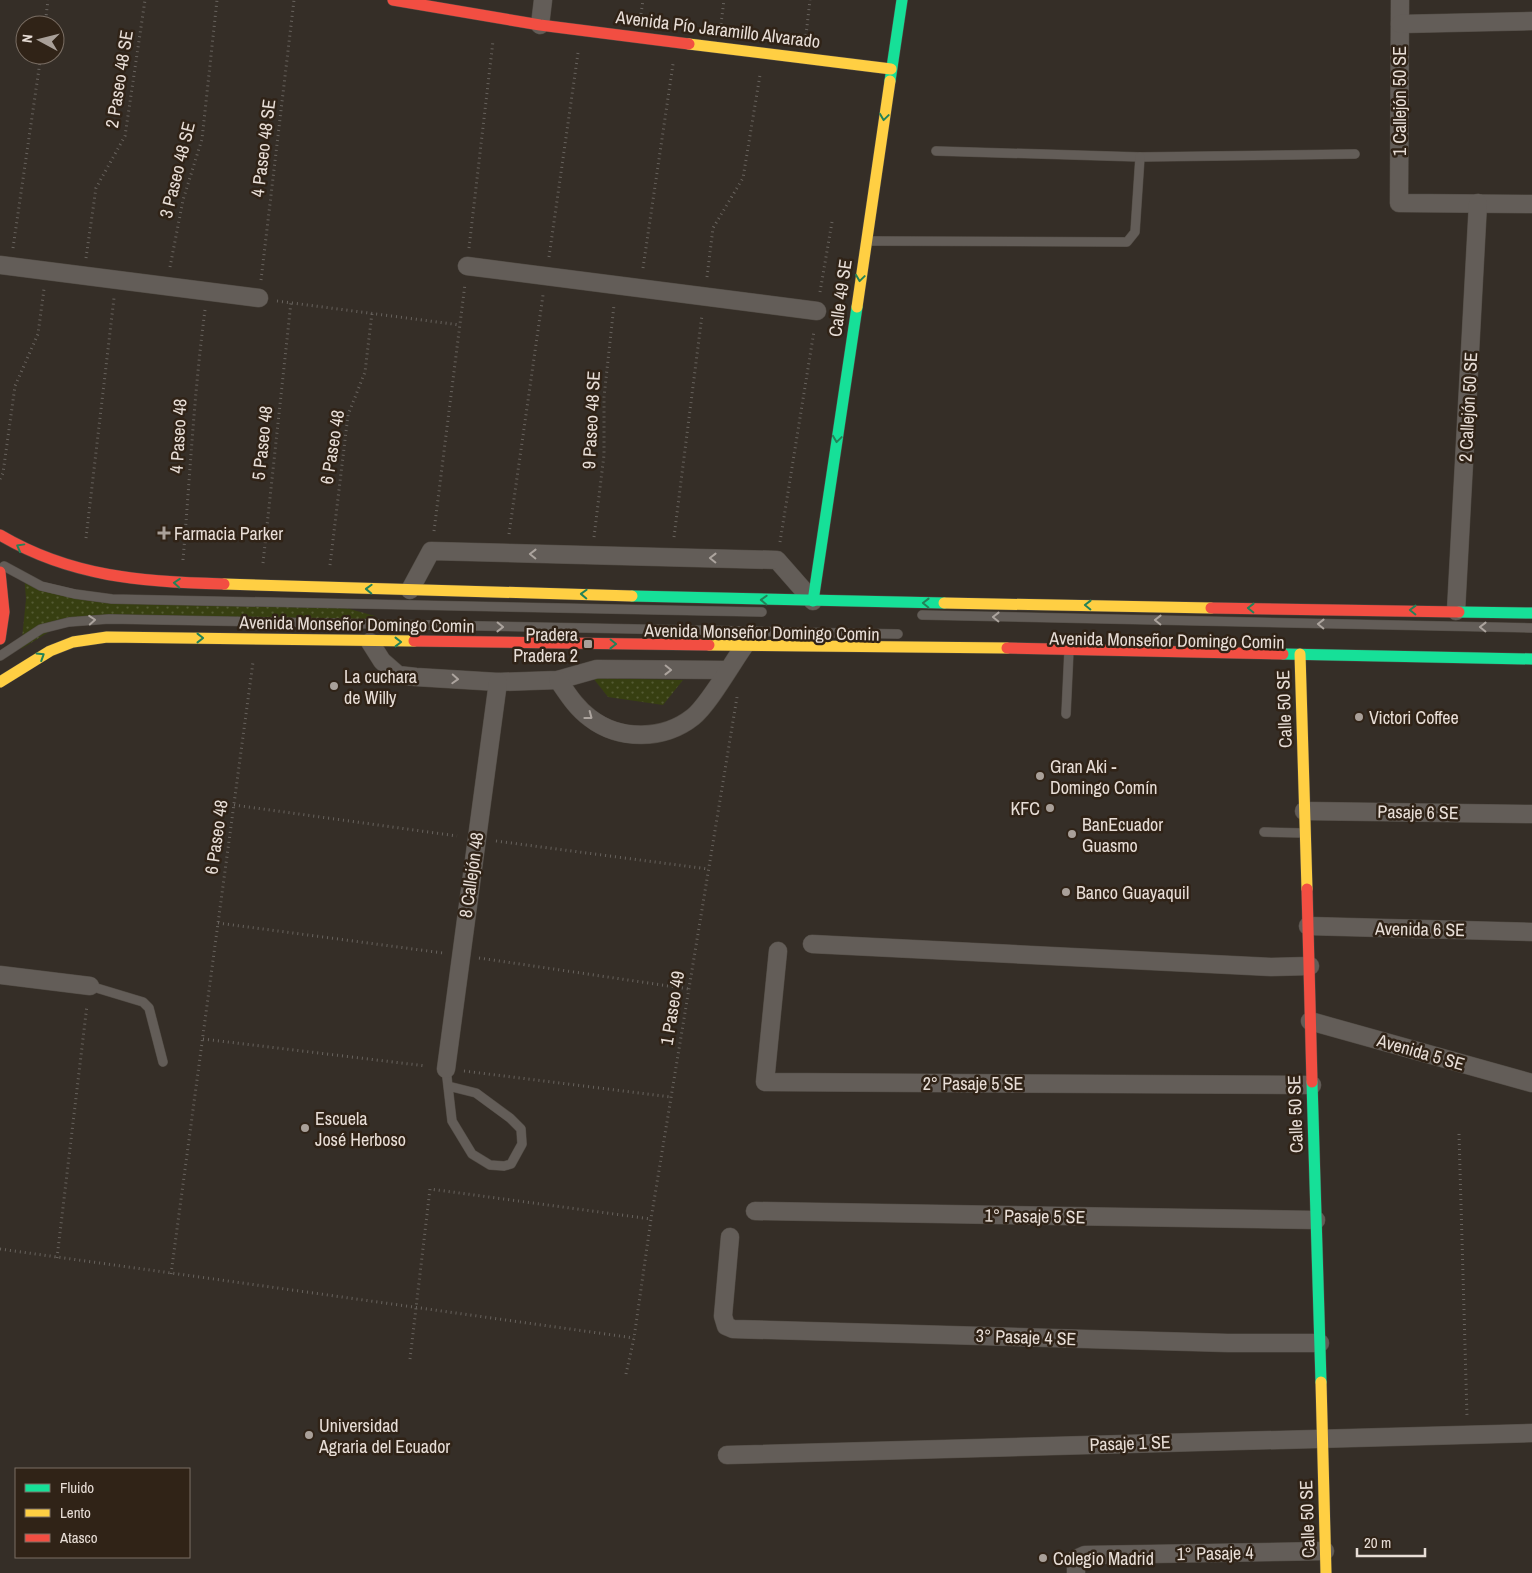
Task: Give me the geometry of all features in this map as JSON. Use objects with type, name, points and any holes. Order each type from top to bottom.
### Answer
[{"type":"main road","name":"Avenida Pío Jaramillo Alvarado","points":[[393,0],[540,25],[891,69]]},
{"type":"main road","name":"Calle 49 SE","points":[[813,601],[902,0]]},
{"type":"main road","name":"Avenida Monseñor Domingo Comin","points":[[0,535],[36,556],[84,571],[123,578],[181,583],[813,601],[1532,612]]},
{"type":"main road","points":[[0,572],[4,612],[0,639]]},
{"type":"main road","name":"Avenida Monseñor Domingo Comin","points":[[0,682],[50,650],[73,642],[107,638],[256,638],[370,642],[1069,649],[1532,659]]},
{"type":"main road","name":"Calle 50 SE","points":[[1300,654],[1326,1573]]},
{"type":"street","points":[[540,25],[543,0]]},
{"type":"street","name":"1 Callejón 50 SE","points":[[1400,0],[1399,203],[1478,204]]},
{"type":"street","points":[[1400,24],[1532,21]]},
{"type":"street","points":[[1478,204],[1532,204]]},
{"type":"street","name":"2 Callejón 50 SE","points":[[1456,611],[1478,204]]},
{"type":"street","points":[[5,266],[259,298]]},
{"type":"street","points":[[467,266],[817,312]]},
{"type":"street","name":"Avenida Monseñor Domingo Comin","points":[[410,590],[431,551],[777,560],[813,601]]},
{"type":"street","name":"Avenida Monseñor Domingo Comin","points":[[370,642],[382,661],[398,675],[498,682],[558,680],[598,669],[728,670]]},
{"type":"street","name":"Avenida Monseñor Domingo Comin","points":[[558,680],[575,704],[590,718],[614,730],[642,735],[676,728],[695,715],[745,645]]},
{"type":"street","name":"8 Callejón 48","points":[[447,1077],[498,682]]},
{"type":"street","name":"Pasaje 6 SE","points":[[1304,811],[1532,814]]},
{"type":"street","name":"Avenida 6 SE","points":[[1308,926],[1532,932]]},
{"type":"street","points":[[812,944],[1271,967],[1310,966]]},
{"type":"street","name":"2° Pasaje 5 SE","points":[[778,952],[765,1082],[1312,1085]]},
{"type":"street","points":[[0,975],[90,986]]},
{"type":"street","name":"Avenida 5 SE","points":[[1310,1021],[1532,1083]]},
{"type":"street","points":[[1504,1076],[1532,1076]]},
{"type":"street","name":"1° Pasaje 5 SE","points":[[755,1211],[1316,1220]]},
{"type":"street","name":"3° Pasaje 4 SE","points":[[730,1237],[723,1316],[726,1326],[733,1330],[1228,1343],[1320,1343]]},
{"type":"street","name":"Pasaje 1 SE","points":[[727,1455],[1532,1433]]},
{"type":"street","name":"1° Pasaje 4","points":[[1076,1566],[1085,1556],[1325,1551]]},
{"type":"lane","points":[[936,151],[1140,158],[1355,154]]},
{"type":"lane","points":[[866,240],[1127,242],[1135,232],[1140,158]]},
{"type":"lane","name":"Avenida Monseñor Domingo Comin","points":[[0,564],[41,586],[75,594],[112,599],[767,612]]},
{"type":"lane","name":"Avenida Monseñor Domingo Comin","points":[[916,615],[1532,628]]},
{"type":"lane","name":"Avenida Monseñor Domingo Comin","points":[[0,656],[41,629],[69,622],[108,619],[906,635]]},
{"type":"lane","points":[[1066,714],[1069,649]]},
{"type":"lane","points":[[1264,832],[1305,834]]},
{"type":"lane","points":[[90,986],[143,1002],[148,1008],[163,1062]]},
{"type":"lane","points":[[447,1077],[476,1093],[510,1118],[521,1129],[522,1144],[512,1164],[504,1166],[490,1165],[472,1154],[452,1121],[447,1077]]},
{"type":"path","points":[[46,15],[48,0]]},
{"type":"path","name":"2 Paseo 48 SE","points":[[83,276],[96,188],[125,136],[145,0]]},
{"type":"path","name":"3 Paseo 48 SE","points":[[167,286],[182,200],[202,139],[217,0]]},
{"type":"path","name":"4 Paseo 48 SE","points":[[259,298],[294,0]]},
{"type":"path","points":[[803,58],[810,0]]},
{"type":"path","points":[[640,289],[676,42]]},
{"type":"path","points":[[5,266],[39,65]]},
{"type":"path","name":"Calle 49 SE","points":[[783,529],[832,222]]},
{"type":"path","points":[[0,479],[3,474],[15,386],[38,334],[46,271]]},
{"type":"path","points":[[86,538],[116,280]]},
{"type":"path","name":"9 Paseo 48 SE","points":[[592,555],[604,455],[604,397],[616,286]]},
{"type":"path","name":"4 Paseo 48","points":[[181,583],[194,422],[194,391],[208,292]]},
{"type":"path","points":[[259,298],[460,324]]},
{"type":"path","name":"5 Paseo 48","points":[[260,586],[291,302]]},
{"type":"path","name":"6 Paseo 48","points":[[327,588],[348,415],[365,372],[372,313]]},
{"type":"path","name":"6 Paseo 48","points":[[170,1274],[256,638]]},
{"type":"path","name":"1 Paseo 49","points":[[626,1374],[634,1338],[651,1219],[737,694]]},
{"type":"path","points":[[57,1258],[90,986]]},
{"type":"path","points":[[1459,1134],[1467,1434]]},
{"type":"path","points":[[410,1359],[430,1189],[651,1219]]},
{"type":"path","points":[[0,1250],[634,1338]]},
{"type":"green space","points":[[24,574],[46,590],[81,597],[346,608],[375,616],[350,623],[86,621],[52,630],[21,649],[26,599]]},
{"type":"green space","points":[[593,678],[683,680],[663,705],[608,697]]},
{"type":"traffic: fast","points":[[890,81],[902,0]]},
{"type":"traffic: fast","points":[[813,601],[857,307]]},
{"type":"traffic: fast","points":[[632,596],[944,603]]},
{"type":"traffic: fast","points":[[1459,612],[1532,613]]},
{"type":"traffic: fast","points":[[1283,654],[1532,659]]},
{"type":"traffic: fast","points":[[1312,1082],[1321,1382]]},
{"type":"traffic: slow","points":[[689,44],[891,69]]},
{"type":"traffic: slow","points":[[857,307],[890,81]]},
{"type":"traffic: slow","points":[[224,584],[632,596]]},
{"type":"traffic: slow","points":[[944,603],[1211,608]]},
{"type":"traffic: slow","points":[[0,682],[50,651],[73,642],[107,637],[414,641]]},
{"type":"traffic: slow","points":[[709,645],[1007,648]]},
{"type":"traffic: slow","points":[[1300,654],[1307,889]]},
{"type":"traffic: slow","points":[[1321,1382],[1326,1573]]},
{"type":"traffic: jam","points":[[393,0],[540,25],[689,44]]},
{"type":"traffic: jam","points":[[0,535],[54,560],[108,574],[136,579],[224,584]]},
{"type":"traffic: jam","points":[[0,572],[4,612],[0,639]]},
{"type":"traffic: jam","points":[[1211,608],[1459,612]]},
{"type":"traffic: jam","points":[[414,641],[709,645]]},
{"type":"traffic: jam","points":[[1007,648],[1283,654]]},
{"type":"traffic: jam","points":[[1307,889],[1312,1082]]},
{"type":"place","name":"Farmacia Parker","points":[[164,533]]},
{"type":"place","name":"Pradera Pradera 2","points":[[588,644]]},
{"type":"place","name":"La cuchara de Willy","points":[[334,686]]},
{"type":"place","name":"Victori Coffee","points":[[1359,717]]},
{"type":"place","name":"Gran Aki - Domingo Comín","points":[[1040,776]]},
{"type":"place","name":"KFC","points":[[1050,808]]},
{"type":"place","name":"BanEcuador Guasmo","points":[[1072,834]]},
{"type":"place","name":"Banco Guayaquil","points":[[1066,892]]},
{"type":"place","name":"Escuela José Herboso","points":[[305,1128]]},
{"type":"place","name":"Universidad Agraria del Ecuador","points":[[309,1435]]},
{"type":"place","name":"Colegio Madrid","points":[[1043,1558]]}]
